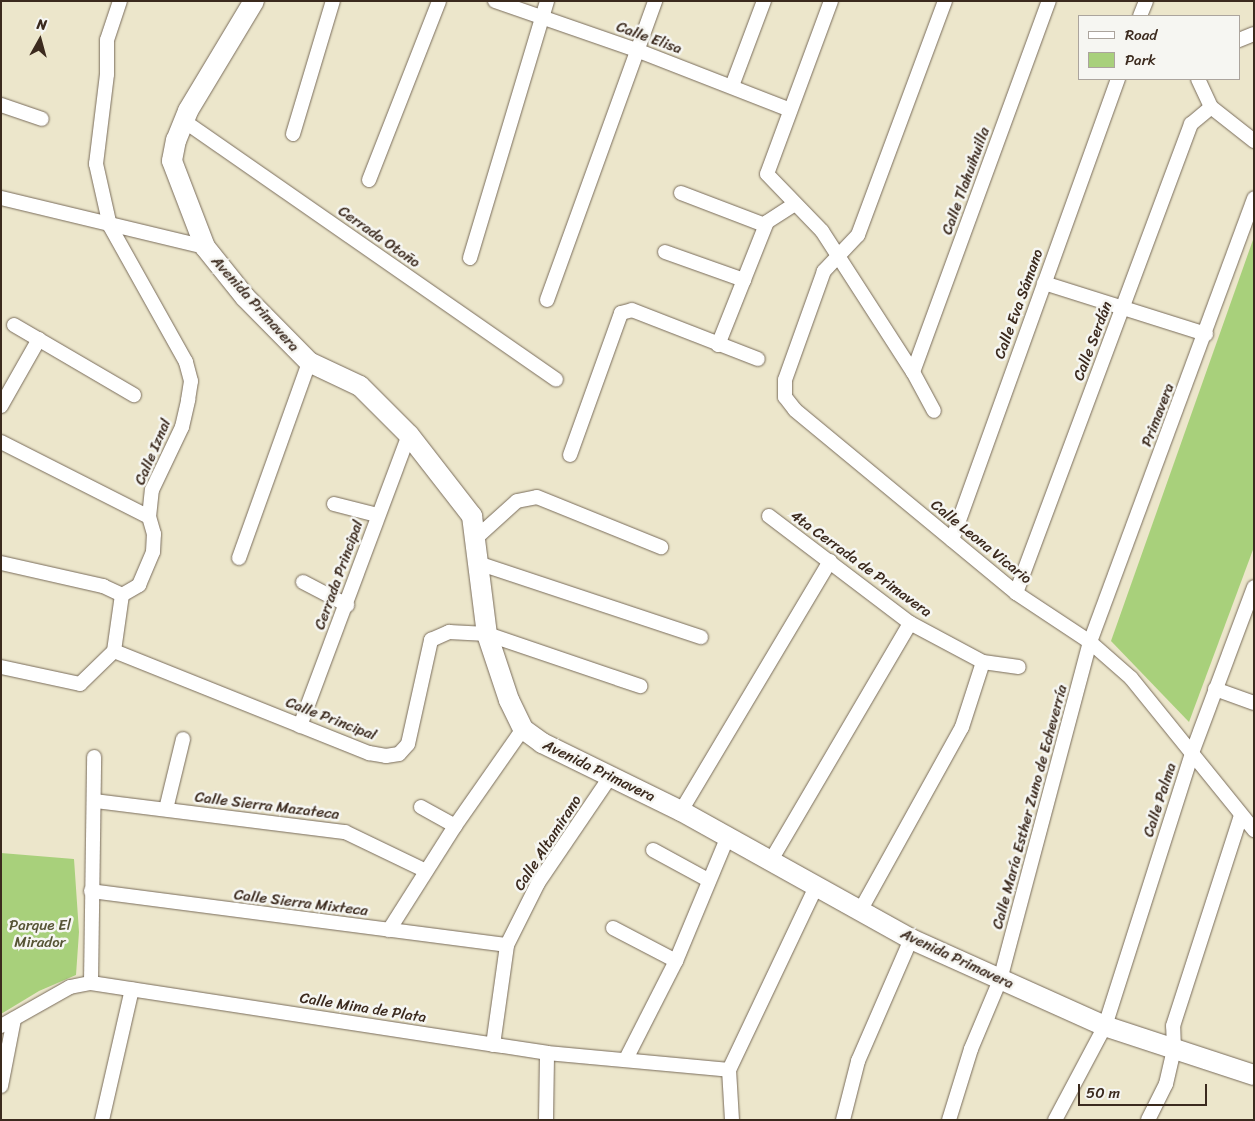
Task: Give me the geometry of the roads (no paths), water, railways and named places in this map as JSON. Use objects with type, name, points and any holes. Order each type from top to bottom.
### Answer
[{"type":"street","name":"Calle Iznal","points":[[120,1],[107,40],[107,74],[96,164],[110,226],[174,337],[191,381],[182,427],[152,490],[149,517],[154,534],[153,552],[139,585],[122,595]]},
{"type":"street","name":"Avenida Primavera","points":[[254,1],[184,121],[172,161],[205,247],[244,297],[309,362],[360,386],[409,435],[472,516],[488,634],[509,700],[523,729],[542,743],[728,836],[770,862],[911,939],[1105,1026],[1254,1075]]},
{"type":"street","points":[[293,134],[333,1]]},
{"type":"street","points":[[369,180],[439,1]]},
{"type":"street","name":"Calle Elisa","points":[[495,1],[638,51],[790,110]]},
{"type":"street","points":[[470,258],[547,1]]},
{"type":"street","points":[[547,300],[655,1]]},
{"type":"street","points":[[732,86],[764,1]]},
{"type":"street","points":[[830,1],[768,174],[822,231],[913,372],[934,411]]},
{"type":"street","name":"Calle Leona Vicario","points":[[945,1],[858,235],[824,271],[785,380],[785,397],[795,410],[1016,593],[1090,642],[1131,678],[1254,830]]},
{"type":"street","name":"Calle Tlahuihuilla","points":[[913,372],[1049,1]]},
{"type":"street","points":[[1140,15],[1146,1]]},
{"type":"street","points":[[1240,40],[1254,34]]},
{"type":"street","name":"Calle Eva Sámano","points":[[952,540],[1118,80]]},
{"type":"street","points":[[1198,80],[1211,107],[1254,141]]},
{"type":"street","points":[[1,105],[42,119]]},
{"type":"street","name":"Calle Serdán","points":[[1016,593],[1191,124],[1211,107]]},
{"type":"street","name":"Cerrada Otoño","points":[[184,121],[556,380]]},
{"type":"street","points":[[681,193],[765,225]]},
{"type":"street","points":[[1,198],[110,226],[205,247]]},
{"type":"street","name":"Primavera","points":[[1090,642],[1206,334],[1254,198]]},
{"type":"street","points":[[718,345],[765,225],[795,204]]},
{"type":"street","points":[[665,252],[744,280]]},
{"type":"street","points":[[1044,283],[1122,310],[1206,334]]},
{"type":"street","points":[[570,455],[621,313],[632,310],[758,359]]},
{"type":"street","points":[[14,325],[134,395]]},
{"type":"street","points":[[1,406],[39,338]]},
{"type":"street","points":[[239,558],[309,362]]},
{"type":"street","name":"Cerrada Principal","points":[[300,726],[347,605],[377,515],[409,435]]},
{"type":"street","points":[[1,442],[149,517]]},
{"type":"street","points":[[476,538],[517,501],[537,497],[662,548]]},
{"type":"street","points":[[334,504],[377,515]]},
{"type":"street","name":"4ta Cerrada de Primavera","points":[[768,516],[910,623],[983,662],[1019,667]]},
{"type":"street","points":[[681,811],[830,561]]},
{"type":"street","points":[[478,563],[701,637]]},
{"type":"street","points":[[1,564],[103,586],[122,595],[114,651],[80,684],[1,668]]},
{"type":"street","points":[[303,582],[347,605]]},
{"type":"street","name":"Calle Palma","points":[[1055,1120],[1105,1026],[1192,753],[1254,586]]},
{"type":"street","points":[[770,862],[910,623]]},
{"type":"street","name":"Calle Principal","points":[[114,651],[368,753],[399,754],[408,744],[431,640],[449,632],[488,634]]},
{"type":"street","points":[[488,634],[640,686]]},
{"type":"street","name":"Calle María Esther Zuno de Echeverría","points":[[949,1120],[970,1049],[1000,980],[1090,642]]},
{"type":"street","points":[[860,911],[962,727],[983,662]]},
{"type":"street","points":[[1216,689],[1254,703]]},
{"type":"street","points":[[389,930],[455,826],[523,729]]},
{"type":"street","points":[[166,809],[183,740]]},
{"type":"street","points":[[91,983],[91,891],[95,801],[94,757]]},
{"type":"street","name":"Calle Altamirano","points":[[493,1045],[507,945],[538,883],[610,777]]},
{"type":"street","name":"Calle Sierra Mazateca","points":[[95,801],[345,832],[426,872]]},
{"type":"street","points":[[422,808],[455,826]]},
{"type":"street","points":[[1148,1120],[1166,1084],[1174,1050],[1173,1026],[1241,816]]},
{"type":"street","points":[[626,1059],[676,961],[708,880],[728,836]]},
{"type":"street","points":[[654,850],[708,880]]},
{"type":"street","points":[[732,1120],[729,1070],[816,887]]},
{"type":"street","name":"Calle Sierra Mixteca","points":[[91,891],[507,945]]},
{"type":"street","points":[[613,928],[676,961]]},
{"type":"street","points":[[843,1120],[858,1061],[911,939]]},
{"type":"street","name":"Calle Mina de Plata","points":[[1,1026],[70,987],[91,983],[547,1053],[729,1070]]},
{"type":"street","points":[[102,1120],[132,989]]},
{"type":"street","points":[[1,1086],[14,1019]]},
{"type":"street","points":[[546,1120],[547,1053]]},
{"type":"park label","name":"Parque El Mirador","points":[[40,934]]}]
